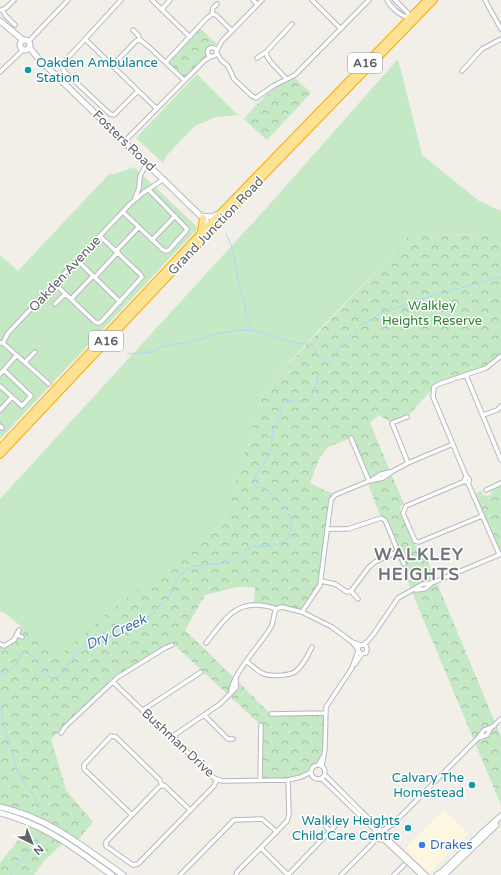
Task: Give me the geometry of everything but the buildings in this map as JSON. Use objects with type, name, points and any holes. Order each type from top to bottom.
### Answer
[{"type":"highway","name":"Grand Junction Road","points":[[2,447],[212,226],[411,20],[427,0]]},
{"type":"highway","name":"Grand Junction Road","points":[[0,455],[2,447],[200,234],[212,226],[221,213],[411,20],[434,0]]},
{"type":"highway","points":[[200,234],[202,217]]},
{"type":"main road","name":"Fosters Road","points":[[0,21],[24,46]]},
{"type":"main road","name":"Fosters Road","points":[[0,24],[38,58],[212,226]]},
{"type":"main road","points":[[202,217],[212,217],[221,213]]},
{"type":"main road","points":[[0,807],[25,814],[49,824],[123,875]]},
{"type":"main road","points":[[0,813],[30,822],[55,835],[112,875]]},
{"type":"main road","points":[[444,875],[497,822],[501,816]]},
{"type":"main road","points":[[437,875],[497,822]]},
{"type":"street","points":[[14,0],[1,10],[15,25]]},
{"type":"street","points":[[0,72],[68,0]]},
{"type":"street","points":[[121,0],[65,61],[62,68],[110,114],[114,115],[138,91]]},
{"type":"street","points":[[152,0],[190,37]]},
{"type":"street","points":[[162,9],[170,0]]},
{"type":"street","points":[[253,0],[258,4]]},
{"type":"street","points":[[125,142],[184,80],[216,50],[262,0]]},
{"type":"street","points":[[216,50],[208,49],[211,55],[221,60],[228,66],[234,79],[256,98],[273,86],[295,75],[369,0]]},
{"type":"street","points":[[387,0],[403,17],[411,20]]},
{"type":"street","points":[[395,0],[408,13],[411,20]]},
{"type":"street","points":[[484,0],[501,29]]},
{"type":"street","points":[[314,1],[341,29]]},
{"type":"street","points":[[166,62],[212,14],[213,8],[217,4]]},
{"type":"street","points":[[212,14],[216,15],[232,31]]},
{"type":"street","points":[[257,58],[266,52],[292,24]]},
{"type":"street","points":[[133,30],[138,35],[140,40],[166,62],[184,80]]},
{"type":"street","points":[[85,39],[157,109]]},
{"type":"street","points":[[462,71],[482,49],[501,39]]},
{"type":"street","points":[[112,66],[136,41],[140,40]]},
{"type":"street","points":[[216,50],[221,60]]},
{"type":"street","points":[[266,52],[268,59],[286,79]]},
{"type":"street","points":[[130,204],[136,198],[140,176],[147,163]]},
{"type":"street","points":[[130,204],[148,189],[164,179]]},
{"type":"street","points":[[123,212],[163,250],[166,251],[173,245],[187,229],[148,189]]},
{"type":"street","name":"Oakden Avenue","points":[[2,343],[8,333],[130,204]]},
{"type":"street","points":[[152,240],[175,216]]},
{"type":"street","points":[[71,299],[139,227]]},
{"type":"street","points":[[55,284],[94,322],[101,322],[120,302],[142,278],[141,275],[100,236]]},
{"type":"street","points":[[77,260],[120,302]]},
{"type":"street","points":[[55,304],[65,294]]},
{"type":"street","points":[[2,343],[49,384]]},
{"type":"street","points":[[25,362],[35,352]]},
{"type":"street","points":[[0,374],[17,355]]},
{"type":"street","points":[[352,668],[358,650],[373,635],[398,598],[424,584],[432,583],[500,554],[467,481],[433,397],[434,387],[486,368],[501,356]]},
{"type":"street","points":[[0,386],[22,406],[31,396],[4,370]]},
{"type":"street","points":[[466,375],[501,460]]},
{"type":"street","points":[[0,410],[12,397]]},
{"type":"street","points":[[483,415],[497,410],[501,406]]},
{"type":"street","points":[[407,417],[392,423],[408,464]]},
{"type":"street","points":[[351,438],[370,481]]},
{"type":"street","points":[[302,612],[320,585],[331,500],[335,495],[370,481],[383,478],[393,471],[453,444]]},
{"type":"street","points":[[467,481],[406,506],[403,513],[415,541],[419,542],[482,516]]},
{"type":"street","points":[[486,490],[501,483]]},
{"type":"street","points":[[327,529],[348,529],[381,518],[385,520],[397,552],[404,564]]},
{"type":"street","points":[[351,592],[369,567],[375,562],[397,552]]},
{"type":"street","points":[[321,581],[335,584],[347,592],[351,592],[358,599]]},
{"type":"street","points":[[206,643],[230,614],[239,608],[249,605],[271,606],[276,609],[282,607],[302,612],[332,627],[352,642],[362,654]]},
{"type":"street","points":[[174,736],[220,704],[231,693],[231,687],[236,678],[270,628],[276,609]]},
{"type":"street","points":[[0,644],[4,646],[14,640],[19,630]]},
{"type":"street","points":[[17,635],[22,637]]},
{"type":"street","points":[[320,766],[325,752],[325,713],[327,703],[362,654],[366,652],[366,647],[371,641],[373,635]]},
{"type":"street","points":[[352,642],[366,647]]},
{"type":"street","points":[[61,733],[65,727],[113,682],[125,673],[172,645]]},
{"type":"street","points":[[247,662],[262,674],[291,674],[296,672],[312,647]]},
{"type":"street","points":[[143,710],[201,672]]},
{"type":"street","name":"Bushman Drive","points":[[113,682],[168,735],[174,736],[177,742],[209,774],[217,779],[222,781],[288,780],[301,777],[312,777]]},
{"type":"street","points":[[271,714],[325,713]]},
{"type":"street","points":[[204,715],[228,739],[233,739]]},
{"type":"street","points":[[373,842],[382,839],[392,825],[478,738],[484,730],[494,726],[501,719]]},
{"type":"street","points":[[260,780],[261,725]]},
{"type":"street","points":[[132,815],[84,769],[84,765],[111,736],[116,737],[160,780],[162,786]]},
{"type":"street","points":[[320,766],[326,771],[324,777],[316,780],[312,777],[311,772],[313,767],[320,766]]},
{"type":"street","name":"Bushman Drive","points":[[301,777],[311,772]]},
{"type":"street","points":[[324,777],[376,826],[387,834],[389,840],[426,875]]},
{"type":"street","points":[[324,777],[374,829],[377,835],[421,875]]},
{"type":"street","points":[[162,786],[106,842],[106,846],[133,865],[138,864],[214,786],[217,779]]},
{"type":"street","points":[[236,875],[237,872],[287,821],[289,814],[288,780]]},
{"type":"street","points":[[162,786],[164,785],[168,787],[190,810]]},
{"type":"street","points":[[180,875],[234,820],[262,819],[277,832]]},
{"type":"street","points":[[497,822],[501,828]]},
{"type":"street","points":[[340,875],[373,842],[382,830],[392,825]]},
{"type":"street","points":[[325,826],[330,831]]},
{"type":"street","points":[[261,848],[288,875],[335,826]]},
{"type":"street","points":[[394,875],[404,865]]},
{"type":"shaded area","points":[[444,809],[468,834],[429,873],[405,849]]},
{"type":"green space","points":[[200,28],[217,44],[208,48],[206,56],[186,76],[183,77],[169,64],[169,61]]},
{"type":"green space","points":[[398,59],[422,155],[479,201],[501,211],[501,234],[410,235],[264,390],[223,524],[58,658],[5,613],[0,611],[0,499],[270,204]]},
{"type":"green space","points":[[197,74],[238,115],[216,117],[195,126],[166,156],[163,163],[136,138]]},
{"type":"green space","points":[[295,78],[311,93],[267,140],[244,119],[260,101],[277,86]]},
{"type":"green space","points":[[134,167],[198,228],[0,439],[0,255],[18,271],[110,173],[112,175]]},
{"type":"green space","name":"Walkley Heights Reserve","points":[[501,234],[501,356],[486,368],[435,386],[407,417],[392,423],[379,415],[370,423],[404,504],[399,507],[417,549],[422,547],[501,737],[501,805],[381,518],[351,438],[328,447],[319,459],[310,483],[335,495],[331,500],[320,585],[302,612],[254,605],[255,587],[237,587],[205,595],[185,630],[271,714],[325,711],[325,752],[322,766],[288,780],[260,780],[261,725],[171,642],[117,677],[51,739],[66,790],[93,822],[76,842],[37,819],[0,807],[0,644],[4,646],[14,640],[21,628],[34,633],[58,657],[117,605],[223,524],[264,390],[410,235]]},
{"type":"green space","points":[[501,485],[501,551],[498,549],[475,494],[481,491],[483,495],[488,496],[491,494],[493,488]]},
{"type":"green space","points":[[30,825],[62,844],[43,862],[34,875],[0,875],[0,863]]},
{"type":"waterway","points":[[226,234],[232,247],[240,292],[251,328],[254,331],[297,343],[312,345],[321,359]]},
{"type":"waterway","name":"Dry Creek","points":[[0,675],[5,674],[9,669],[16,665],[23,651],[32,656],[50,678],[57,677],[64,672],[76,653],[84,646],[88,647],[103,641],[149,618],[160,605],[168,599],[180,575],[193,566],[218,564],[233,560],[243,555],[246,549],[253,547],[273,546],[285,541],[288,538],[292,525],[289,515],[284,506],[264,488],[255,487],[254,482],[257,473],[267,459],[271,449],[273,431],[280,418],[284,402],[286,400],[302,402],[309,399],[314,393],[318,376],[329,365],[344,341],[362,324],[386,311],[428,297],[501,277]]},
{"type":"waterway","points":[[127,354],[150,352],[164,346],[192,342],[220,333],[239,330],[253,331]]},
{"type":"waterway","name":"Dry Creek","points":[[0,706],[4,726],[18,772],[41,807]]},
{"type":"waterway","name":"Dry Creek","points":[[11,875],[13,869],[39,840]]},
{"type":"place","name":"Oakden Ambulance Station","points":[[28,70]]},
{"type":"place","name":"Calvary The Homestead","points":[[472,785]]},
{"type":"place","name":"Walkley Heights Child Care Centre","points":[[408,828]]},
{"type":"place","name":"Drakes","points":[[422,845]]},
{"type":"district","name":"WALKLEY HEIGHTS","points":[[419,564]]}]
